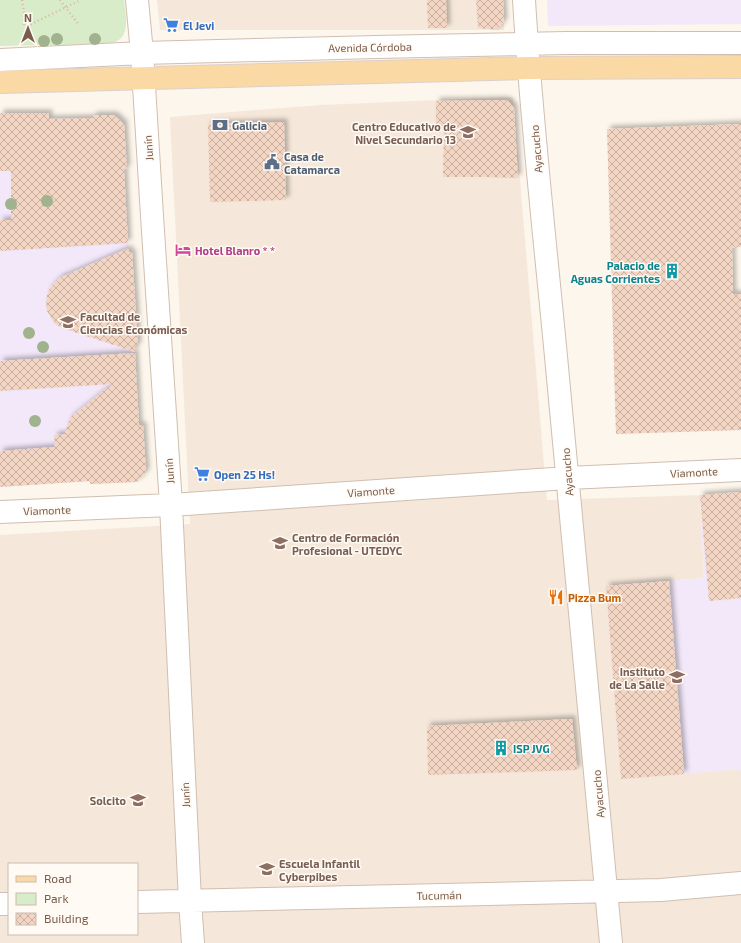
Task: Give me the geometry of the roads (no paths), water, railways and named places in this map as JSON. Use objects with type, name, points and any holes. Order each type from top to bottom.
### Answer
[{"type":"main road","points":[[0,82],[529,68],[741,67]]},
{"type":"street","name":"Junín","points":[[136,0],[142,53],[171,505],[193,943]]},
{"type":"street","name":"Ayacucho","points":[[524,0],[526,45],[611,943]]},
{"type":"street","name":"Avenida Córdoba","points":[[0,60],[142,53],[360,47],[526,45],[566,43],[741,44]]},
{"type":"street","name":"Viamonte","points":[[0,512],[171,505],[568,478],[741,470]]},
{"type":"street","name":"Tucumán","points":[[138,902],[661,890],[741,883]]},
{"type":"place","name":"El Jevi","points":[[171,25]]},
{"type":"place","name":"Galicia","points":[[220,125]]},
{"type":"place","name":"Centro Educativo de Nivel Secundario 13","points":[[468,132]]},
{"type":"place","name":"Casa de Catamarca","points":[[272,162]]},
{"type":"place","name":"Hotel Blanro * *","points":[[183,250]]},
{"type":"place","name":"Palacio de Aguas Corrientes","points":[[672,271]]},
{"type":"place","name":"Facultad de Ciencias Económicas","points":[[68,322]]},
{"type":"place","name":"Open 25 Hs!","points":[[202,474]]},
{"type":"place","name":"Centro de Formación Profesional - UTEDYC","points":[[280,543]]},
{"type":"place","name":"Pizza Bum","points":[[556,597]]},
{"type":"place","name":"Instituto de La Salle","points":[[677,677]]},
{"type":"place","name":"ISP JVG","points":[[501,748]]},
{"type":"place","name":"Solcito","points":[[138,800]]},
{"type":"place","name":"Escuela Infantil Cyberpibes","points":[[267,869]]}]
